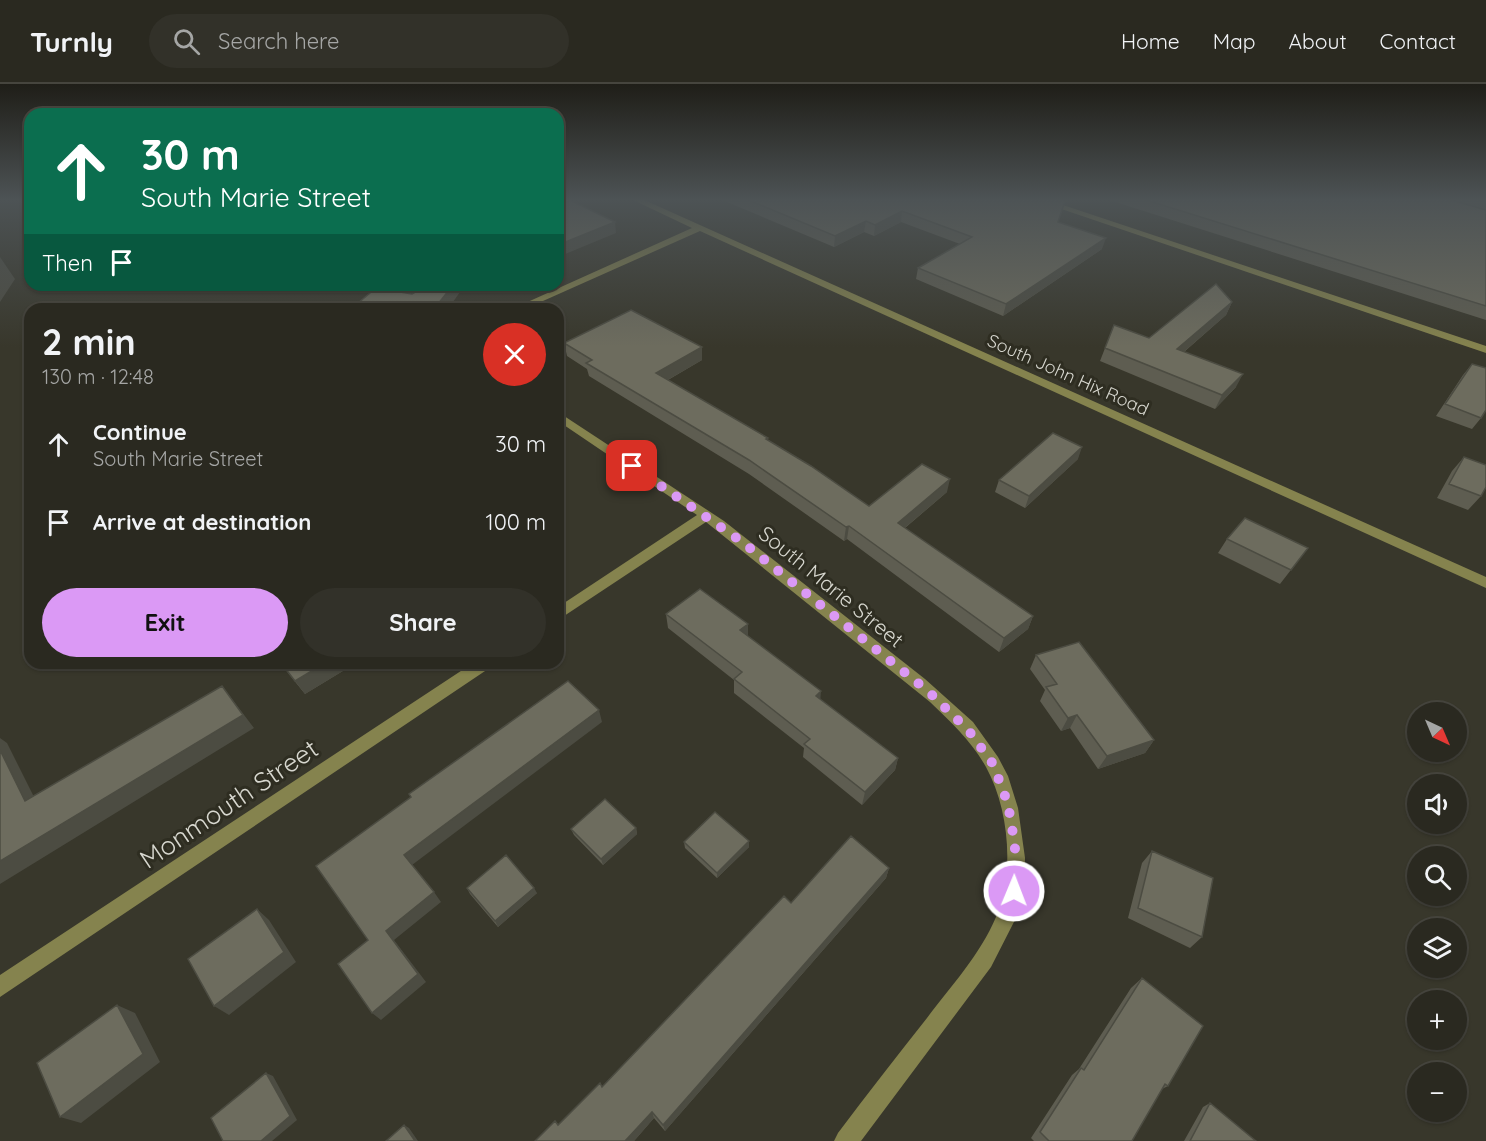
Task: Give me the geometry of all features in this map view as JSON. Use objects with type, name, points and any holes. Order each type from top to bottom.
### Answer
[{"type":"street","points":[[564,288],[654,248]]},
{"type":"street","name":"South John Hix Road","points":[[745,248],[1486,583]]},
{"type":"street","points":[[1183,248],[1486,350]]},
{"type":"street","points":[[531,303],[558,291]]},
{"type":"street","name":"South Marie Street","points":[[564,420],[741,541],[929,692],[978,742],[993,764],[1001,784],[1008,804],[1015,846],[1014,891],[1001,933],[984,960],[846,1141]]},
{"type":"street","points":[[564,610],[706,516]]},
{"type":"street","name":"Monmouth Street","points":[[0,987],[476,669]]},
{"type":"building","points":[[952,248],[1090,248],[1006,304],[918,268]]},
{"type":"building","points":[[1301,248],[1486,248],[1486,306]]},
{"type":"building","points":[[1216,284],[1232,302],[1177,349],[1243,374],[1222,395],[1105,348],[1114,325],[1149,338]]},
{"type":"building","points":[[372,291],[412,294],[417,291],[448,291],[439,303],[358,303]]},
{"type":"building","points":[[631,310],[702,347],[656,373],[768,438],[766,439],[811,466],[869,506],[922,464],[950,479],[898,523],[1033,616],[1004,638],[849,526],[846,527],[749,460],[586,363],[592,360],[564,343]]},
{"type":"building","points":[[1472,364],[1486,368],[1486,410],[1481,418],[1445,404]]},
{"type":"building","points":[[1053,433],[1082,447],[1029,496],[999,480]]},
{"type":"building","points":[[1464,457],[1486,465],[1486,487],[1481,496],[1449,484]]},
{"type":"building","points":[[1245,518],[1308,548],[1291,570],[1227,539]]},
{"type":"building","points":[[700,589],[748,624],[740,630],[821,691],[816,696],[898,758],[865,792],[804,744],[810,739],[734,679],[742,672],[666,614]]},
{"type":"building","points":[[1079,642],[1154,740],[1107,756],[1077,715],[1068,718],[1046,687],[1057,684],[1036,655]]},
{"type":"building","points":[[286,669],[315,669],[295,681]]},
{"type":"building","points":[[568,681],[599,710],[404,855],[434,892],[386,931],[418,974],[372,1013],[338,964],[368,940],[316,866],[411,797],[409,794]]},
{"type":"building","points":[[222,686],[243,715],[0,861],[0,750],[25,801]]},
{"type":"building","points":[[605,799],[636,828],[601,859],[571,829]]},
{"type":"building","points":[[715,812],[749,841],[717,873],[684,842]]},
{"type":"building","points":[[851,836],[889,868],[663,1125],[652,1112],[625,1141],[535,1141],[555,1121],[558,1125],[600,1083],[602,1087],[784,896],[791,903]]},
{"type":"building","points":[[1152,851],[1213,878],[1202,937],[1138,908]]},
{"type":"building","points":[[506,855],[534,888],[495,921],[467,888]]},
{"type":"building","points":[[257,909],[284,952],[214,1006],[188,959]]},
{"type":"building","points":[[1142,978],[1203,1026],[1168,1086],[1165,1084],[1132,1141],[1049,1141],[1040,1132],[1081,1068],[1084,1070]]},
{"type":"building","points":[[117,1005],[143,1054],[60,1117],[37,1063]]},
{"type":"building","points":[[266,1073],[290,1116],[261,1141],[223,1141],[211,1118]]},
{"type":"building","points":[[1210,1103],[1256,1141],[1190,1141]]},
{"type":"building","points":[[404,1125],[415,1141],[386,1141]]},
{"type":"route","points":[[632,466],[741,541],[929,692],[969,731],[993,764],[1008,804],[1015,846],[1014,891]]}]
